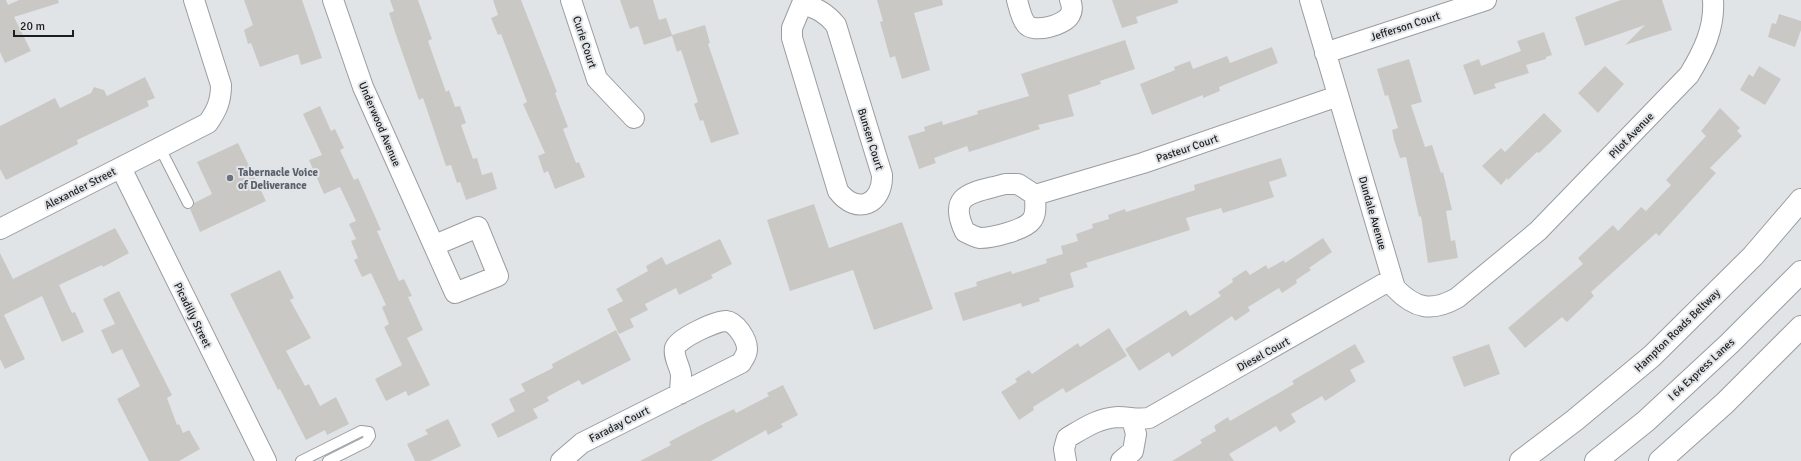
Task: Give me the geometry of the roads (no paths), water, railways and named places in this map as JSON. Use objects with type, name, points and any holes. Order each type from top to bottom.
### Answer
[{"type":"highway","name":"Hampton Roads Beltway","points":[[1521,461],[1575,420],[1652,356],[1753,256],[1801,200]]},
{"type":"highway","name":"I 64 Express Lanes","points":[[1596,461],[1646,421],[1729,344],[1801,272]]},
{"type":"highway","points":[[1660,461],[1725,403],[1801,327]]},
{"type":"street","points":[[160,148],[208,122],[218,109],[221,99],[221,85],[194,0]]},
{"type":"street","name":"Underwood Avenue","points":[[333,0],[363,87],[384,137],[435,245]]},
{"type":"street","name":"Curie Court","points":[[571,0],[597,79],[634,118]]},
{"type":"street","points":[[1017,0],[1026,24],[1032,29],[1039,30],[1064,22],[1070,15],[1072,6],[1070,0]]},
{"type":"street","name":"Dundale Avenue","points":[[1310,0],[1395,288],[1405,298],[1417,305],[1431,307],[1445,305],[1457,298],[1514,251]]},
{"type":"street","name":"Jefferson Court","points":[[1325,53],[1486,0]]},
{"type":"street","name":"Pilot Avenue","points":[[1514,251],[1538,231],[1689,75],[1701,55],[1710,33],[1714,0]]},
{"type":"street","name":"Bunsen Court","points":[[802,2],[827,14],[836,25],[882,175],[883,185],[877,197],[865,205],[853,204],[844,199],[838,192],[792,38],[792,28],[802,2]]},
{"type":"street","name":"Pasteur Court","points":[[1035,195],[1143,163],[1338,96]]},
{"type":"street","name":"Alexander Street","points":[[0,229],[160,148]]},
{"type":"street","name":"Picadilly Street","points":[[121,168],[266,461]]},
{"type":"street","name":"Diesel Court","points":[[1066,461],[1064,449],[1067,438],[1102,419],[1120,417],[1137,420],[1149,418],[1392,279]]},
{"type":"street","name":"Faraday Court","points":[[561,461],[582,443],[680,394]]},
{"type":"street","points":[[1121,461],[1133,451],[1136,434],[1132,419]]},
{"type":"lane","points":[[160,148],[188,203]]},
{"type":"lane","points":[[301,461],[361,431],[369,432],[370,436],[366,442],[328,461]]},
{"type":"place","name":"Tabernacle Voice of Deliverance","points":[[230,178]]}]
